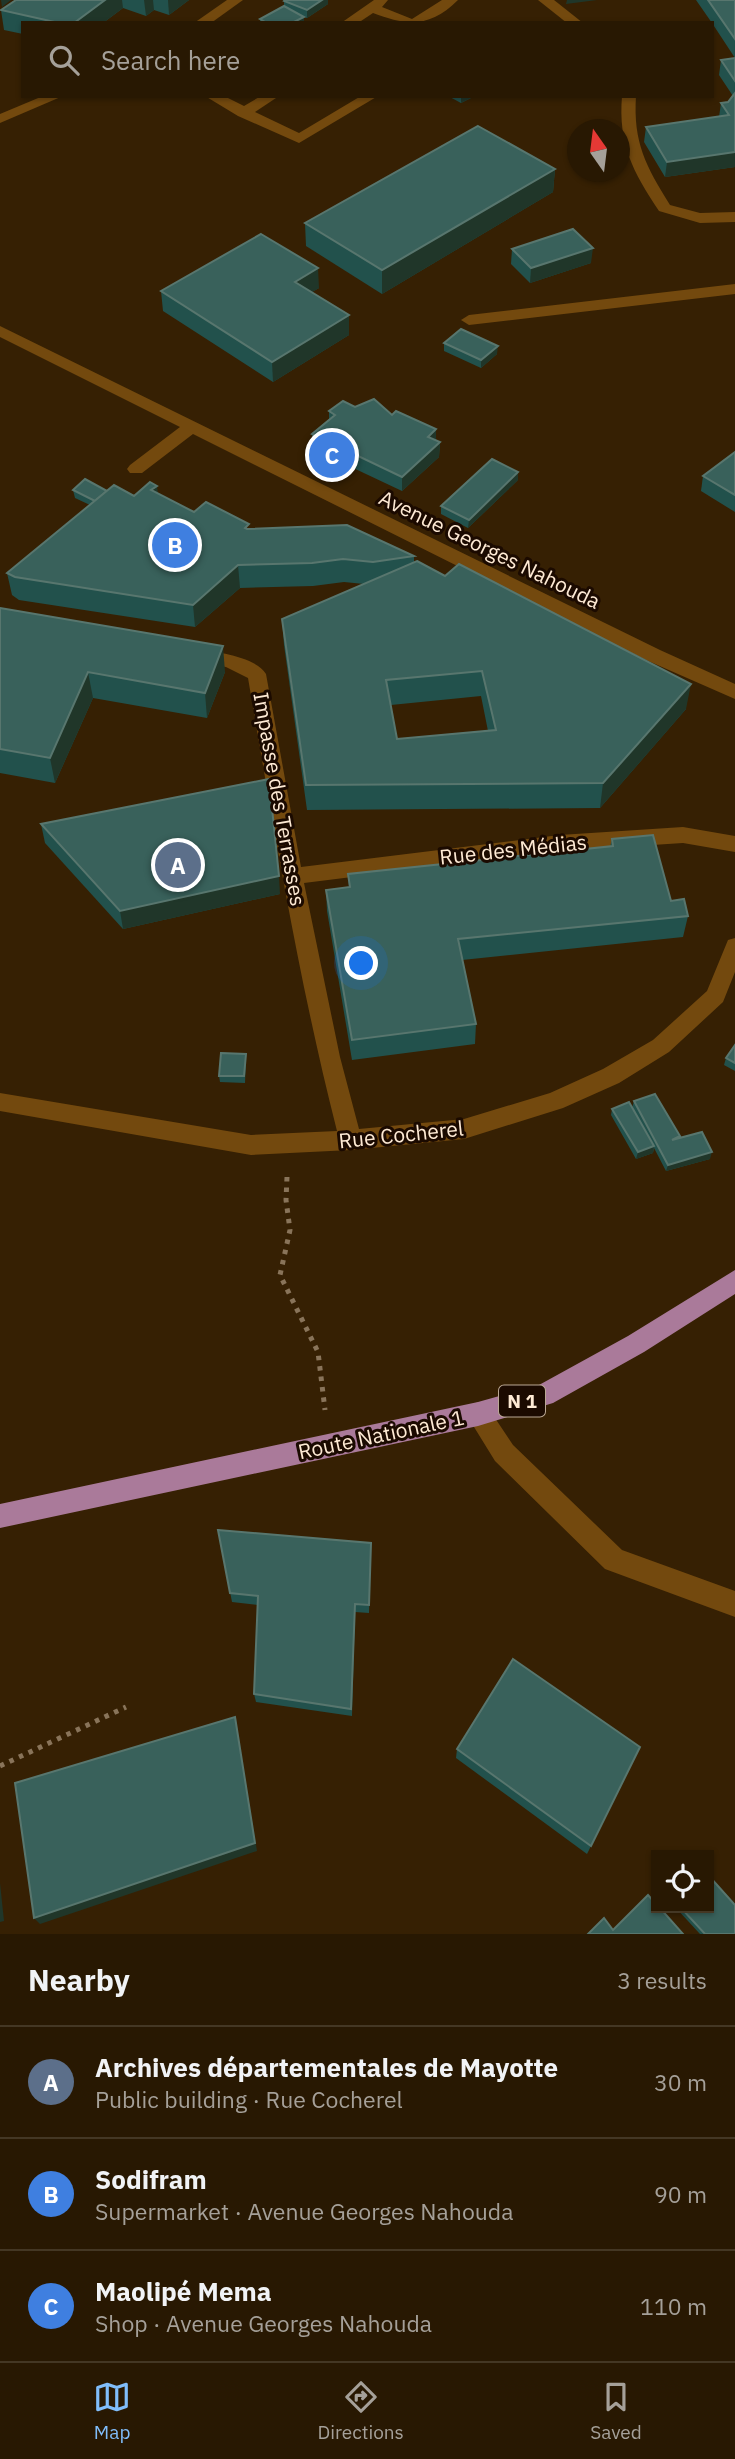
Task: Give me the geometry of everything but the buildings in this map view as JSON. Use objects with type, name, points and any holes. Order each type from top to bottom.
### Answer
[{"type":"main road","name":"Route Nationale 1","points":[[0,1516],[478,1414],[544,1395],[636,1344],[735,1280]]},
{"type":"street","points":[[204,21],[236,0]]},
{"type":"street","points":[[415,21],[450,0]]},
{"type":"street","points":[[545,0],[573,21]]},
{"type":"street","points":[[351,21],[378,4],[408,21]]},
{"type":"street","points":[[0,119],[51,98]]},
{"type":"street","points":[[216,98],[299,139],[368,98]]},
{"type":"street","points":[[243,113],[269,98]]},
{"type":"street","points":[[629,98],[626,124],[631,154],[664,208],[700,218],[735,217]]},
{"type":"street","points":[[469,320],[735,289]]},
{"type":"street","name":"Avenue Georges Nahouda","points":[[0,331],[653,655],[735,692]]},
{"type":"street","points":[[136,469],[192,426]]},
{"type":"street","name":"Impasse des Terrasses","points":[[175,653],[229,661],[257,674],[292,876],[329,1057],[351,1140]]},
{"type":"street","name":"Rue des Médias","points":[[292,876],[430,857],[574,842],[683,835],[735,844]]},
{"type":"street","name":"Rue Cocherel","points":[[0,1102],[251,1145],[351,1140],[464,1129],[555,1101],[611,1076],[661,1046],[715,996],[735,946]]},
{"type":"street","points":[[478,1414],[504,1452],[614,1560],[735,1604]]},
{"type":"path","points":[[289,1144],[285,1200],[290,1230],[280,1275],[318,1352],[328,1446]]},
{"type":"path","points":[[0,1766],[126,1707]]},
{"type":"place","name":"Maolipé Mema","points":[[332,455]]},
{"type":"place","name":"Sodifram","points":[[175,545]]},
{"type":"place","name":"Archives départementales de Mayotte","points":[[178,865]]}]
